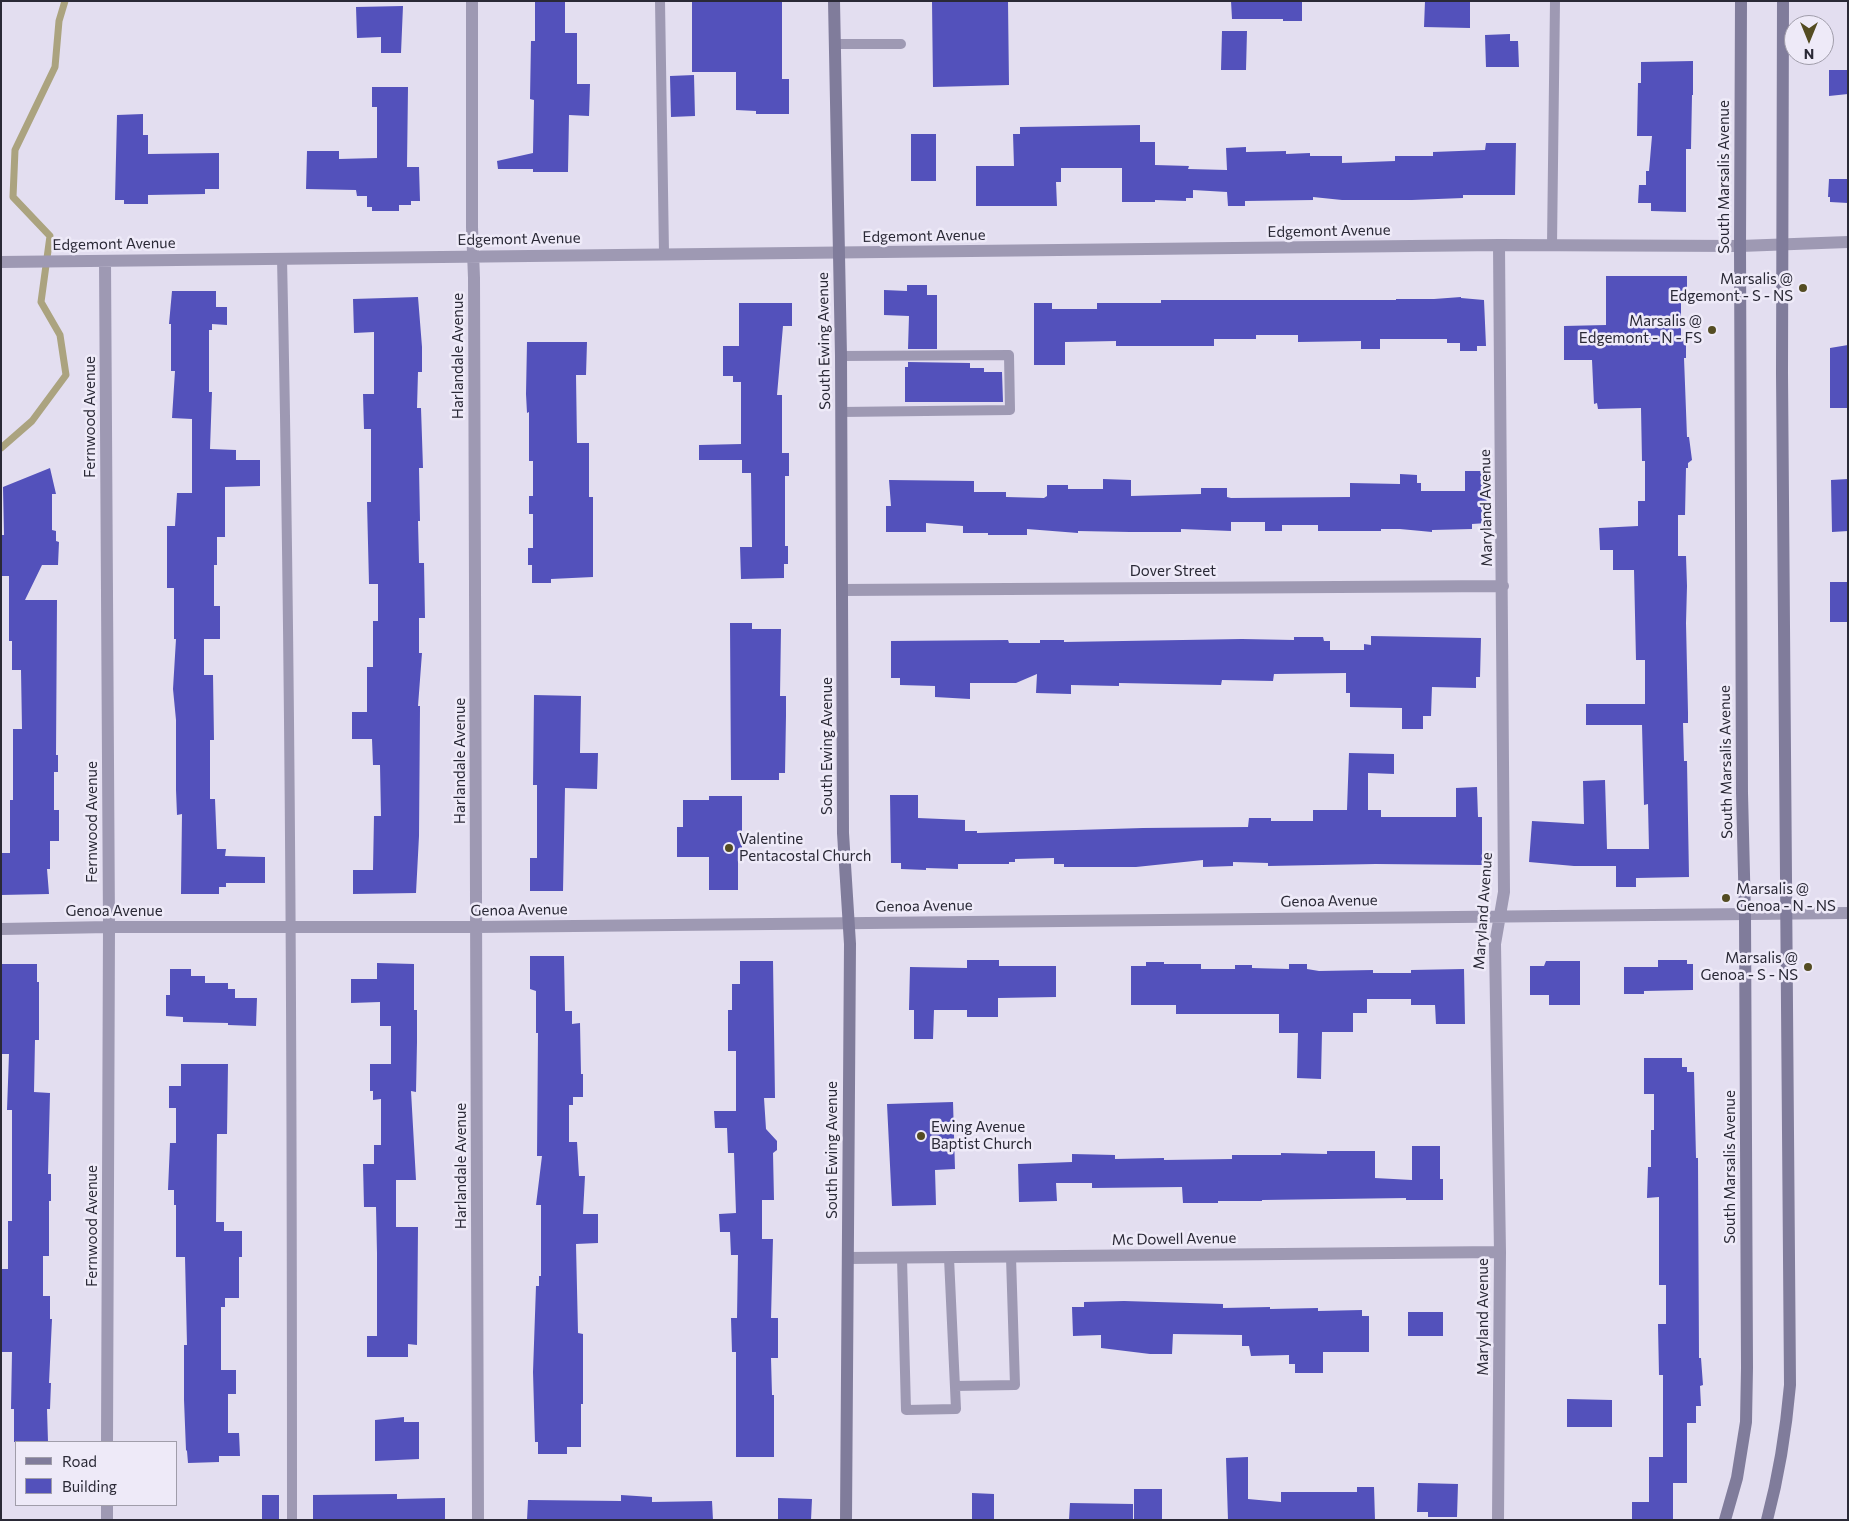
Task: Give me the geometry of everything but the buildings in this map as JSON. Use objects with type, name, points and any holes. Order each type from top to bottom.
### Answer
[{"type":"main road","name":"South Ewing Avenue","points":[[834,1],[841,356],[843,833],[849,924],[846,1520]]},
{"type":"main road","name":"South Marsalis Avenue","points":[[1726,1520],[1737,1478],[1746,1422],[1747,1377],[1745,915],[1742,793],[1741,1]]},
{"type":"main road","points":[[1767,1519],[1785,1437],[1790,1385],[1782,243],[1783,1]]},
{"type":"street","name":"Harlandale Avenue","points":[[472,1],[478,1520]]},
{"type":"street","name":"Edgemont Avenue","points":[[1,262],[1499,245],[1740,246],[1848,242]]},
{"type":"street","name":"Maryland Avenue","points":[[1498,1520],[1500,1252],[1495,944],[1504,892],[1499,245]]},
{"type":"street","name":"Fernwood Avenue","points":[[105,261],[109,927],[107,1441]]},
{"type":"street","name":"Dover Street","points":[[843,590],[1503,586]]},
{"type":"street","name":"Genoa Avenue","points":[[1,929],[849,924],[1848,913]]},
{"type":"street","name":"Mc Dowell Avenue","points":[[848,1258],[1500,1252]]},
{"type":"street","points":[[107,1506],[107,1520]]},
{"type":"lane","points":[[660,1],[664,253]]},
{"type":"lane","points":[[1552,245],[1555,1]]},
{"type":"lane","points":[[834,44],[902,44]]},
{"type":"lane","points":[[282,258],[287,467],[292,1186],[292,1520]]},
{"type":"lane","points":[[841,356],[1009,355],[1010,410],[841,412]]},
{"type":"lane","points":[[955,1386],[1015,1385],[1010,1257]]},
{"type":"lane","points":[[902,1258],[906,1410],[956,1409],[949,1258]]},
{"type":"waterway","points":[[1,448],[32,421],[66,375],[60,335],[41,302],[50,236],[13,197],[15,150],[55,67],[59,21],[65,1]]},
{"type":"place","name":"Marsalis @ Edgemont - S - NS","points":[[1803,288]]},
{"type":"place","name":"Marsalis @ Edgemont - N - FS","points":[[1712,330]]},
{"type":"place","name":"Valentine Pentacostal Church","points":[[729,848]]},
{"type":"place","name":"Marsalis @ Genoa - N - NS","points":[[1726,898]]},
{"type":"place","name":"Marsalis @ Genoa - S - NS","points":[[1808,967]]},
{"type":"place","name":"Ewing Avenue Baptist Church","points":[[921,1136]]}]
